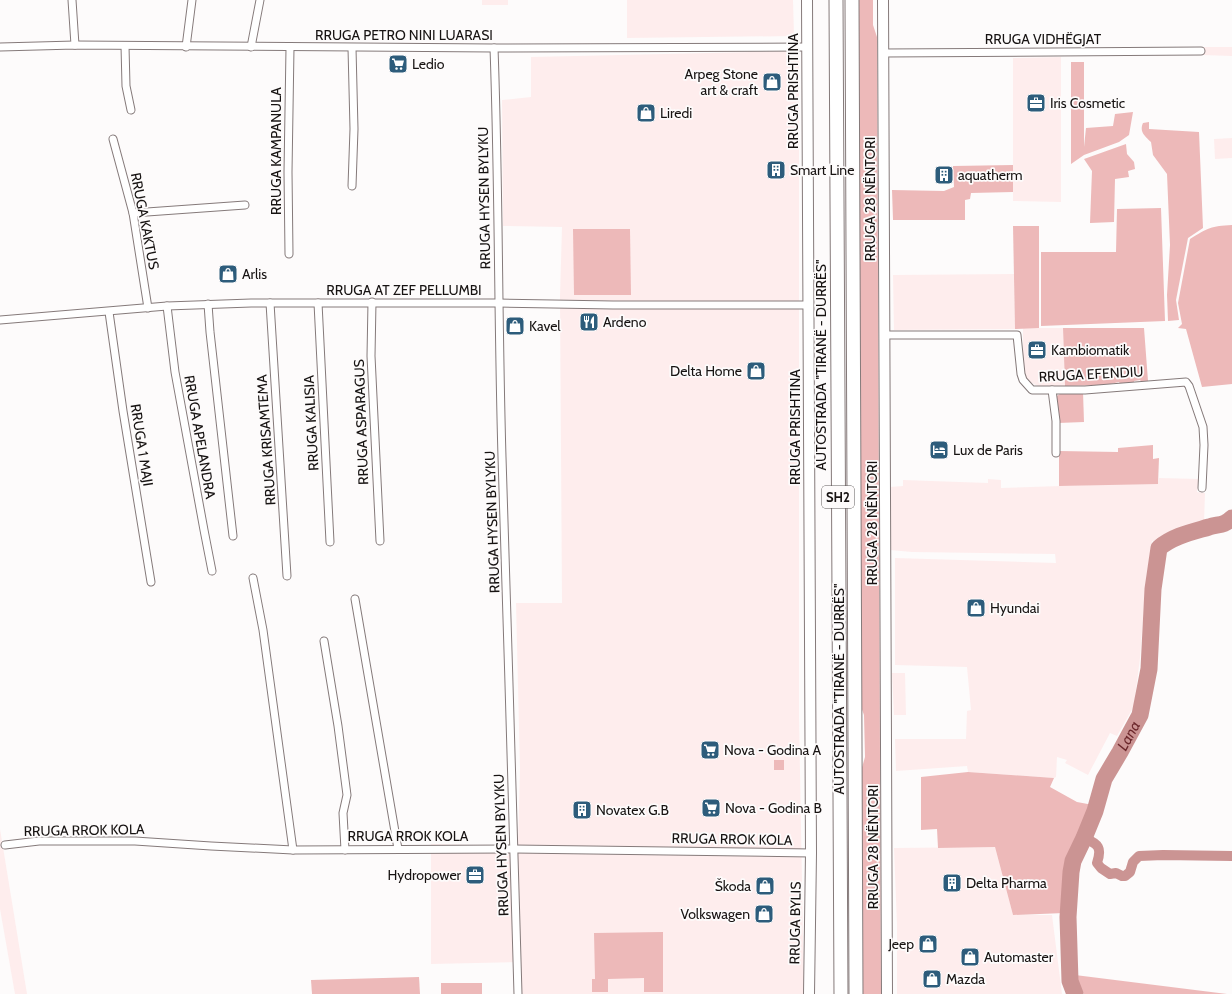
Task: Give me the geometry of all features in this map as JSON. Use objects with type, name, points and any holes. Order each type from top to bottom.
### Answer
[{"type":"highway","name":"AUTOSTRADA \"TIRANË - DURRËS\"","points":[[836,0],[841,994]]},
{"type":"highway","name":"AUTOSTRADA \"TIRANË - DURRËS\"","points":[[852,0],[856,994]]},
{"type":"main road","name":"RRUGA PRISHTINA","points":[[806,0],[810,853]]},
{"type":"main road","name":"RRUGA 28 NËNTORI","points":[[883,0],[887,994]]},
{"type":"main road","name":"RRUGA BYLIS","points":[[809,994],[810,853]]},
{"type":"street","points":[[72,0],[75,45]]},
{"type":"street","points":[[186,47],[192,0]]},
{"type":"street","points":[[251,47],[260,0]]},
{"type":"street","name":"RRUGA PETRO NINI LUARASI","points":[[0,47],[75,45],[290,48],[807,47]]},
{"type":"street","points":[[125,46],[126,86],[131,110]]},
{"type":"street","name":"RRUGA KAMPANULA","points":[[289,254],[288,172],[290,48]]},
{"type":"street","points":[[352,48],[354,129],[352,186]]},
{"type":"street","name":"RRUGA HYSEN BYLYKU","points":[[494,48],[499,226],[498,303],[518,994]]},
{"type":"street","name":"RRUGA VIDHËGJAT","points":[[884,53],[1202,52]]},
{"type":"street","name":"RRUGA KAKTUS","points":[[113,139],[133,213],[148,308]]},
{"type":"street","points":[[133,213],[245,204]]},
{"type":"street","name":"RRUGA AT ZEF PELLUMBI","points":[[0,320],[208,304],[372,302],[613,305],[808,305]]},
{"type":"street","name":"RRUGA ASPARAGUS","points":[[372,302],[371,356],[380,541]]},
{"type":"street","name":"RRUGA KRISAMTEMA","points":[[270,303],[287,576]]},
{"type":"street","name":"RRUGA KALISIA","points":[[318,303],[330,542]]},
{"type":"street","points":[[208,304],[233,536]]},
{"type":"street","name":"RRUGA APELANDRA","points":[[167,306],[175,372],[212,571]]},
{"type":"street","name":"RRUGA 1 MAJI","points":[[109,312],[123,411],[151,582]]},
{"type":"street","name":"RRUGA EFENDIU","points":[[885,335],[1017,335],[1021,374],[1023,380],[1032,390],[1086,390],[1186,382],[1189,386],[1203,427],[1204,445],[1202,488]]},
{"type":"street","points":[[1052,390],[1056,421],[1056,453]]},
{"type":"street","points":[[253,578],[263,630],[293,850]]},
{"type":"street","points":[[355,599],[398,849]]},
{"type":"street","points":[[324,642],[338,726],[347,795],[343,813],[345,850]]},
{"type":"street","name":"RRUGA RROK KOLA","points":[[5,844],[39,841],[135,841],[293,850],[514,849],[810,853]]},
{"type":"shaded area","points":[[482,0],[508,0],[508,5],[482,5]]},
{"type":"shaded area","points":[[627,0],[793,0],[794,36],[627,38]]},
{"type":"shaded area","points":[[857,0],[873,0],[873,25],[877,37],[881,994],[861,994],[861,771],[865,757],[864,715],[860,704]]},
{"type":"shaded area","points":[[1201,47],[1232,47],[1232,56],[1202,55]]},
{"type":"shaded area","points":[[799,51],[799,716],[804,994],[520,994],[519,962],[431,964],[431,844],[518,846],[520,769],[516,603],[562,603],[560,297],[562,227],[503,226],[502,100],[531,97],[531,57]]},
{"type":"shaded area","points":[[1061,57],[1061,202],[1013,201],[1013,58]]},
{"type":"shaded area","points":[[1071,62],[1084,62],[1084,147],[1086,128],[1113,126],[1115,114],[1133,112],[1129,135],[1119,142],[1084,155],[1071,164]]},
{"type":"shaded area","points":[[1149,122],[1149,129],[1199,132],[1203,228],[1188,238],[1176,300],[1179,320],[1168,321],[1167,295],[1170,245],[1167,174],[1153,155],[1151,142],[1142,131],[1143,123]]},
{"type":"shaded area","points":[[1232,138],[1232,158],[1215,159],[1214,139]]},
{"type":"shaded area","points":[[1126,144],[1127,154],[1134,162],[1135,169],[1128,171],[1129,177],[1115,179],[1114,222],[1090,223],[1092,171],[1084,159]]},
{"type":"shaded area","points":[[1013,165],[1013,192],[971,193],[970,199],[965,200],[965,220],[893,220],[892,190],[944,191],[954,187],[953,166]]},
{"type":"shaded area","points":[[1161,208],[1165,321],[1041,326],[1041,252],[1116,252],[1117,209]]},
{"type":"shaded area","points":[[1232,225],[1232,384],[1202,387],[1186,329],[1178,328],[1182,324],[1178,303],[1190,239],[1210,228]]},
{"type":"shaded area","points":[[1013,226],[1039,226],[1039,328],[1015,329]]},
{"type":"shaded area","points":[[573,229],[630,229],[631,295],[574,295]]},
{"type":"shaded area","points":[[1014,274],[1015,329],[894,330],[893,275]]},
{"type":"shaded area","points":[[1023,328],[1063,328],[1065,386],[1038,386],[1028,381],[1025,376],[1023,361]]},
{"type":"shaded area","points":[[1063,328],[1144,328],[1148,381],[1142,383],[1140,380],[1134,381],[1134,383],[1120,384],[1119,382],[1106,385],[1065,386]]},
{"type":"shaded area","points":[[1083,392],[1084,422],[1058,423],[1055,397],[1060,394]]},
{"type":"shaded area","points":[[1153,445],[1153,459],[1159,458],[1158,484],[1059,486],[1059,451],[1118,452],[1118,448]]},
{"type":"shaded area","points":[[1159,478],[1199,479],[1197,492],[1205,493],[1204,523],[1178,529],[1167,538],[1152,541],[1146,578],[1140,658],[1134,706],[1117,736],[1110,733],[1088,775],[1065,763],[1067,760],[1057,757],[1056,777],[1054,778],[968,772],[967,766],[896,771],[895,739],[966,739],[967,711],[971,710],[967,667],[895,665],[895,558],[1056,563],[1055,554],[912,552],[890,550],[890,487],[903,486],[903,480],[988,483],[988,479],[1001,480],[1001,488],[1158,484]]},
{"type":"shaded area","points":[[892,673],[905,673],[906,715],[894,715]]},
{"type":"shaded area","points":[[774,760],[784,760],[784,770],[774,770]]},
{"type":"shaded area","points":[[968,772],[1054,778],[1050,787],[1077,802],[1093,805],[1069,859],[1064,913],[1013,915],[995,847],[938,848],[937,829],[921,830],[921,777]]},
{"type":"shaded area","points":[[0,829],[27,994],[15,994],[0,909]]},
{"type":"shaded area","points":[[995,847],[1013,915],[1052,915],[1062,994],[897,994],[897,925],[894,848]]},
{"type":"shaded area","points":[[663,932],[663,992],[644,992],[644,978],[608,979],[608,992],[592,992],[592,979],[595,979],[594,933]]},
{"type":"shaded area","points":[[1075,975],[1227,994],[1084,994],[1081,991]]},
{"type":"shaded area","points":[[419,977],[420,994],[312,994],[311,980]]},
{"type":"shaded area","points":[[441,983],[482,983],[482,994],[441,994]]},
{"type":"waterway","name":"Lana","points":[[1075,994],[1070,981],[1068,917],[1073,861],[1095,811],[1104,779],[1140,715],[1149,669],[1153,589],[1159,548],[1176,537],[1212,526],[1224,524],[1232,518]]},
{"type":"waterway","points":[[1084,838],[1093,842],[1098,847],[1099,854],[1097,863],[1101,868],[1110,874],[1116,873],[1122,876],[1125,876],[1130,872],[1133,862],[1139,856],[1232,856]]},
{"type":"place","name":"Ledio","points":[[398,64]]},
{"type":"place","name":"Arpeg Stone art & craft","points":[[772,82]]},
{"type":"place","name":"Iris Cosmetic","points":[[1036,103]]},
{"type":"place","name":"Liredi","points":[[646,113]]},
{"type":"place","name":"Smart Line","points":[[776,170]]},
{"type":"place","name":"aquatherm","points":[[944,175]]},
{"type":"place","name":"Arlis","points":[[228,274]]},
{"type":"place","name":"Ardeno","points":[[589,322]]},
{"type":"place","name":"Kavel","points":[[515,326]]},
{"type":"place","name":"Kambiomatik","points":[[1037,350]]},
{"type":"place","name":"Delta Home","points":[[756,371]]},
{"type":"place","name":"Lux de Paris","points":[[939,450]]},
{"type":"place","name":"Hyundai","points":[[976,608]]},
{"type":"place","name":"Nova - Godina A","points":[[710,750]]},
{"type":"place","name":"Nova - Godina B","points":[[711,808]]},
{"type":"place","name":"Novatex G.B","points":[[582,810]]},
{"type":"place","name":"Hydropower","points":[[475,875]]},
{"type":"place","name":"Delta Pharma","points":[[952,883]]},
{"type":"place","name":"Škoda","points":[[765,886]]},
{"type":"place","name":"Volkswagen","points":[[764,914]]},
{"type":"place","name":"Jeep","points":[[928,944]]},
{"type":"place","name":"Automaster","points":[[970,957]]},
{"type":"place","name":"Mazda","points":[[932,979]]}]
